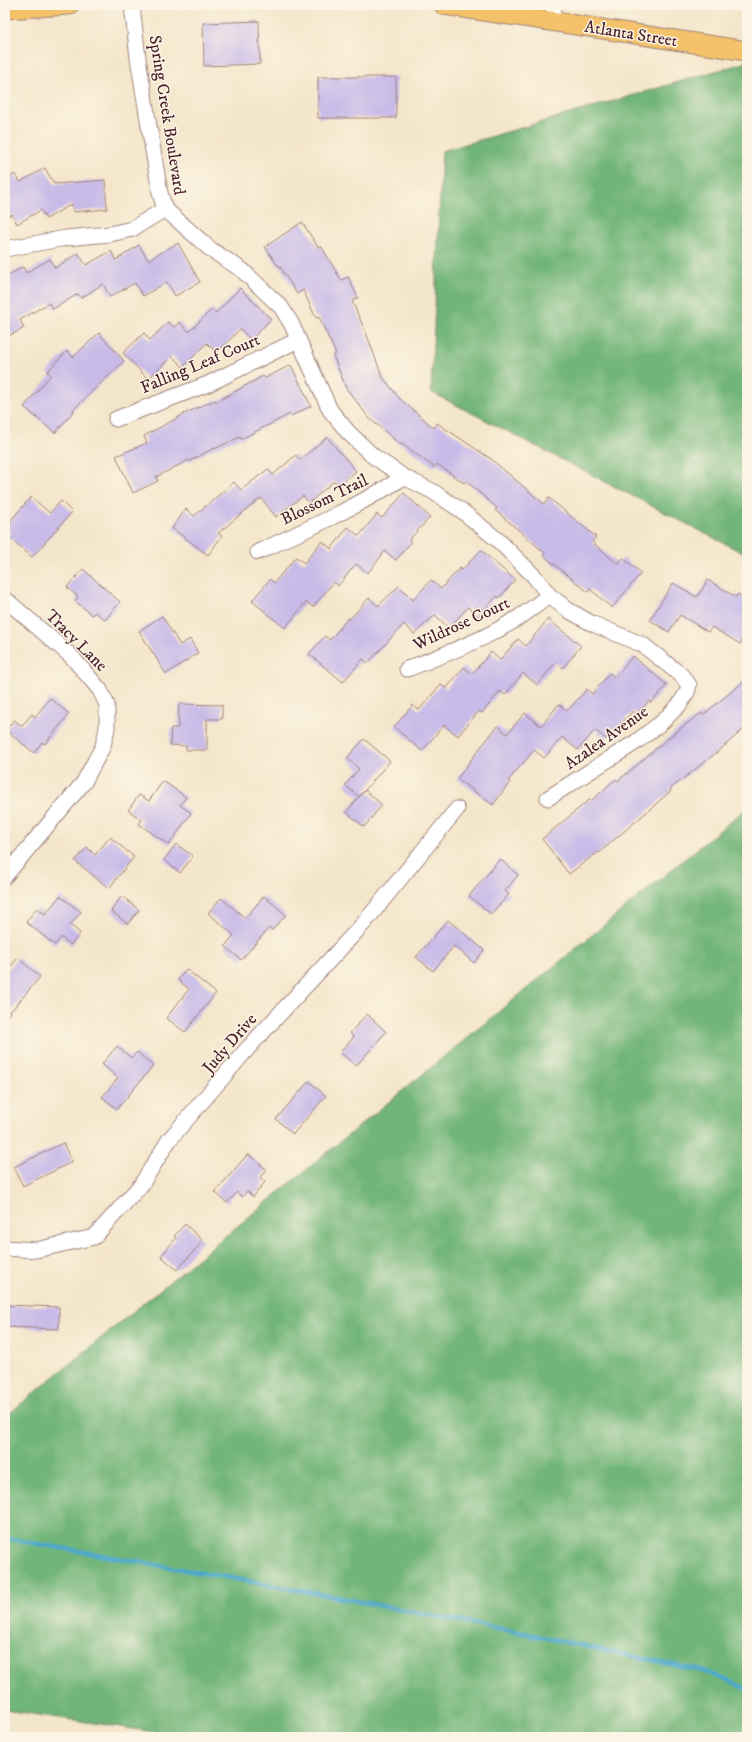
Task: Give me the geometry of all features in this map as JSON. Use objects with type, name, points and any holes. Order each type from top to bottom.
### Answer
[{"type":"main road","points":[[7,8],[69,5]]},
{"type":"main road","name":"Atlanta Street","points":[[444,5],[553,13],[747,51]]},
{"type":"street","name":"Spring Creek Boulevard","points":[[132,5],[138,58],[160,193],[165,209],[210,249],[242,270],[281,307],[291,322],[330,410],[348,432],[373,456],[404,477],[432,491],[462,511],[499,541],[534,576],[549,595],[568,610],[591,623],[644,645],[668,663],[681,674],[689,685],[682,702]]},
{"type":"street","points":[[5,249],[66,238],[110,234],[132,229],[165,209]]},
{"type":"street","name":"Falling Leaf Court","points":[[116,419],[208,384],[298,340]]},
{"type":"street","name":"Blossom Trail","points":[[258,552],[317,525],[372,497],[404,477]]},
{"type":"street","name":"Wildrose Court","points":[[407,669],[464,647],[511,624],[549,595]]},
{"type":"street","name":"Tracy Lane","points":[[5,599],[71,656],[100,690],[106,705],[107,720],[103,746],[84,782],[5,876]]},
{"type":"street","name":"Azalea Avenue","points":[[548,798],[636,742],[661,723],[682,702]]},
{"type":"street","name":"Judy Drive","points":[[5,1248],[36,1250],[94,1237],[141,1185],[169,1140],[248,1048],[364,923],[457,809]]},
{"type":"green space","points":[[747,62],[747,555],[431,392],[442,151]]},
{"type":"green space","points":[[747,808],[747,1737],[189,1737],[5,1710],[5,1417]]},
{"type":"building","points":[[259,21],[260,64],[204,66],[203,23]]},
{"type":"building","points":[[318,77],[396,77],[396,118],[318,118]]},
{"type":"building","points":[[45,168],[54,184],[105,180],[107,209],[73,212],[72,204],[46,219],[41,210],[17,224],[12,214],[5,218],[5,180],[15,174],[20,182]]},
{"type":"building","points":[[302,222],[318,247],[321,246],[341,280],[348,277],[358,298],[352,301],[367,335],[382,376],[399,398],[434,428],[437,423],[491,459],[544,504],[549,498],[596,537],[592,542],[618,564],[623,558],[641,573],[612,608],[590,589],[588,592],[543,555],[545,553],[495,510],[497,508],[466,481],[464,483],[437,464],[434,467],[402,444],[401,445],[369,418],[346,388],[333,355],[336,354],[319,317],[316,318],[303,290],[297,294],[279,265],[278,266],[265,247]]},
{"type":"building","points":[[178,243],[200,282],[175,296],[167,282],[143,296],[135,283],[110,297],[103,284],[81,298],[78,294],[53,309],[49,303],[20,320],[24,328],[5,338],[5,277],[23,267],[26,273],[50,259],[55,268],[78,253],[86,265],[111,251],[116,260],[139,245],[148,260]]},
{"type":"building","points":[[240,288],[271,319],[251,340],[240,329],[217,353],[207,343],[183,367],[172,356],[148,379],[123,353],[144,333],[150,340],[168,322],[174,327],[179,322],[189,332],[212,309],[216,313]]},
{"type":"building","points":[[99,333],[124,361],[73,410],[74,411],[55,433],[24,407],[51,375],[47,372],[67,351],[73,357]]},
{"type":"building","points":[[291,365],[311,406],[291,416],[290,414],[241,439],[240,437],[214,448],[190,461],[189,460],[156,477],[158,481],[133,493],[116,456],[147,443],[144,436],[188,412],[215,400],[216,402],[263,376],[265,378]]},
{"type":"building","points":[[327,437],[356,471],[339,486],[334,481],[309,503],[303,496],[276,517],[261,498],[218,533],[222,536],[208,555],[172,528],[186,509],[194,516],[234,482],[241,490],[268,469],[273,475],[296,455],[300,460]]},
{"type":"building","points":[[404,493],[430,517],[409,540],[411,542],[396,560],[385,551],[368,573],[356,564],[338,586],[334,582],[313,607],[306,602],[285,628],[252,601],[270,579],[274,583],[296,557],[304,563],[322,541],[331,549],[348,527],[359,536],[377,514],[382,518]]},
{"type":"building","points":[[31,497],[50,513],[61,501],[72,512],[32,557],[8,536],[11,532],[5,527]]},
{"type":"building","points":[[481,550],[515,580],[499,598],[497,596],[478,616],[468,607],[449,628],[435,615],[414,634],[404,624],[368,663],[363,659],[343,682],[309,654],[325,636],[330,640],[348,618],[350,619],[369,598],[378,606],[399,586],[413,600],[431,580],[441,589],[460,568],[462,570]]},
{"type":"building","points":[[83,569],[120,602],[105,620],[95,612],[92,615],[75,601],[78,597],[67,587]]},
{"type":"building","points":[[708,580],[736,597],[738,594],[747,600],[747,633],[740,644],[712,627],[708,632],[680,615],[669,632],[650,620],[673,583],[697,597]]},
{"type":"building","points":[[162,616],[180,645],[190,639],[198,653],[166,674],[139,631]]},
{"type":"building","points":[[548,619],[581,646],[563,668],[556,662],[537,685],[523,673],[505,695],[500,691],[482,713],[479,711],[458,736],[444,725],[422,751],[394,727],[413,705],[419,710],[441,684],[446,689],[464,667],[472,674],[491,652],[500,660],[518,639],[526,646]]},
{"type":"building","points":[[633,656],[667,685],[651,703],[649,701],[637,714],[633,711],[606,739],[595,730],[578,750],[562,737],[544,758],[534,750],[508,781],[510,782],[493,805],[457,779],[498,726],[507,734],[525,713],[541,726],[559,704],[567,711],[587,689],[592,694],[610,673],[615,678]]},
{"type":"building","points":[[747,679],[747,726],[721,749],[670,789],[671,791],[599,853],[598,852],[569,874],[542,839],[589,800],[591,801],[616,779],[618,781],[672,735],[701,713],[703,715]]},
{"type":"building","points":[[50,698],[69,714],[45,744],[42,742],[34,753],[6,730],[14,720],[22,726],[32,714],[35,717]]},
{"type":"building","points":[[179,704],[222,705],[222,719],[207,719],[207,750],[186,750],[186,746],[170,745],[171,728],[178,728]]},
{"type":"building","points":[[364,739],[390,761],[359,797],[345,785],[359,769],[347,758]]},
{"type":"building","points":[[163,781],[186,797],[180,805],[191,813],[169,845],[139,824],[142,820],[128,810],[139,795],[149,801]]},
{"type":"building","points":[[365,790],[382,805],[364,827],[346,812]]},
{"type":"building","points":[[110,837],[134,857],[109,888],[75,861],[87,847],[95,855]]},
{"type":"building","points":[[176,844],[193,856],[180,873],[164,860]]},
{"type":"building","points":[[500,859],[518,875],[505,891],[509,894],[491,914],[469,896]]},
{"type":"building","points":[[60,896],[81,912],[70,925],[80,933],[71,945],[61,937],[55,945],[26,922],[37,908],[45,914]]},
{"type":"building","points":[[122,896],[139,910],[128,924],[111,911]]},
{"type":"building","points":[[264,896],[286,915],[272,930],[269,928],[241,960],[225,946],[234,935],[208,913],[221,898],[245,918]]},
{"type":"building","points":[[448,920],[484,950],[474,963],[454,946],[433,971],[416,957]]},
{"type":"building","points":[[18,958],[40,977],[5,1018],[5,973]]},
{"type":"building","points":[[186,969],[216,993],[185,1032],[166,1018],[189,989],[178,980]]},
{"type":"building","points":[[367,1014],[386,1032],[356,1066],[340,1052],[354,1037],[350,1033]]},
{"type":"building","points":[[117,1046],[131,1058],[137,1052],[153,1066],[117,1109],[102,1097],[118,1078],[102,1064]]},
{"type":"building","points":[[309,1081],[326,1096],[293,1134],[276,1119]]},
{"type":"building","points":[[63,1143],[72,1162],[23,1186],[14,1167]]},
{"type":"building","points":[[248,1154],[267,1170],[260,1177],[265,1182],[253,1197],[247,1191],[242,1197],[237,1192],[227,1203],[215,1192]]},
{"type":"building","points":[[185,1224],[203,1241],[177,1270],[161,1256],[176,1238],[174,1236]]},
{"type":"building","points":[[5,1305],[59,1307],[59,1329],[5,1327]]},
{"type":"waterway","points":[[5,1538],[320,1594],[533,1635],[707,1672],[747,1689]]}]
